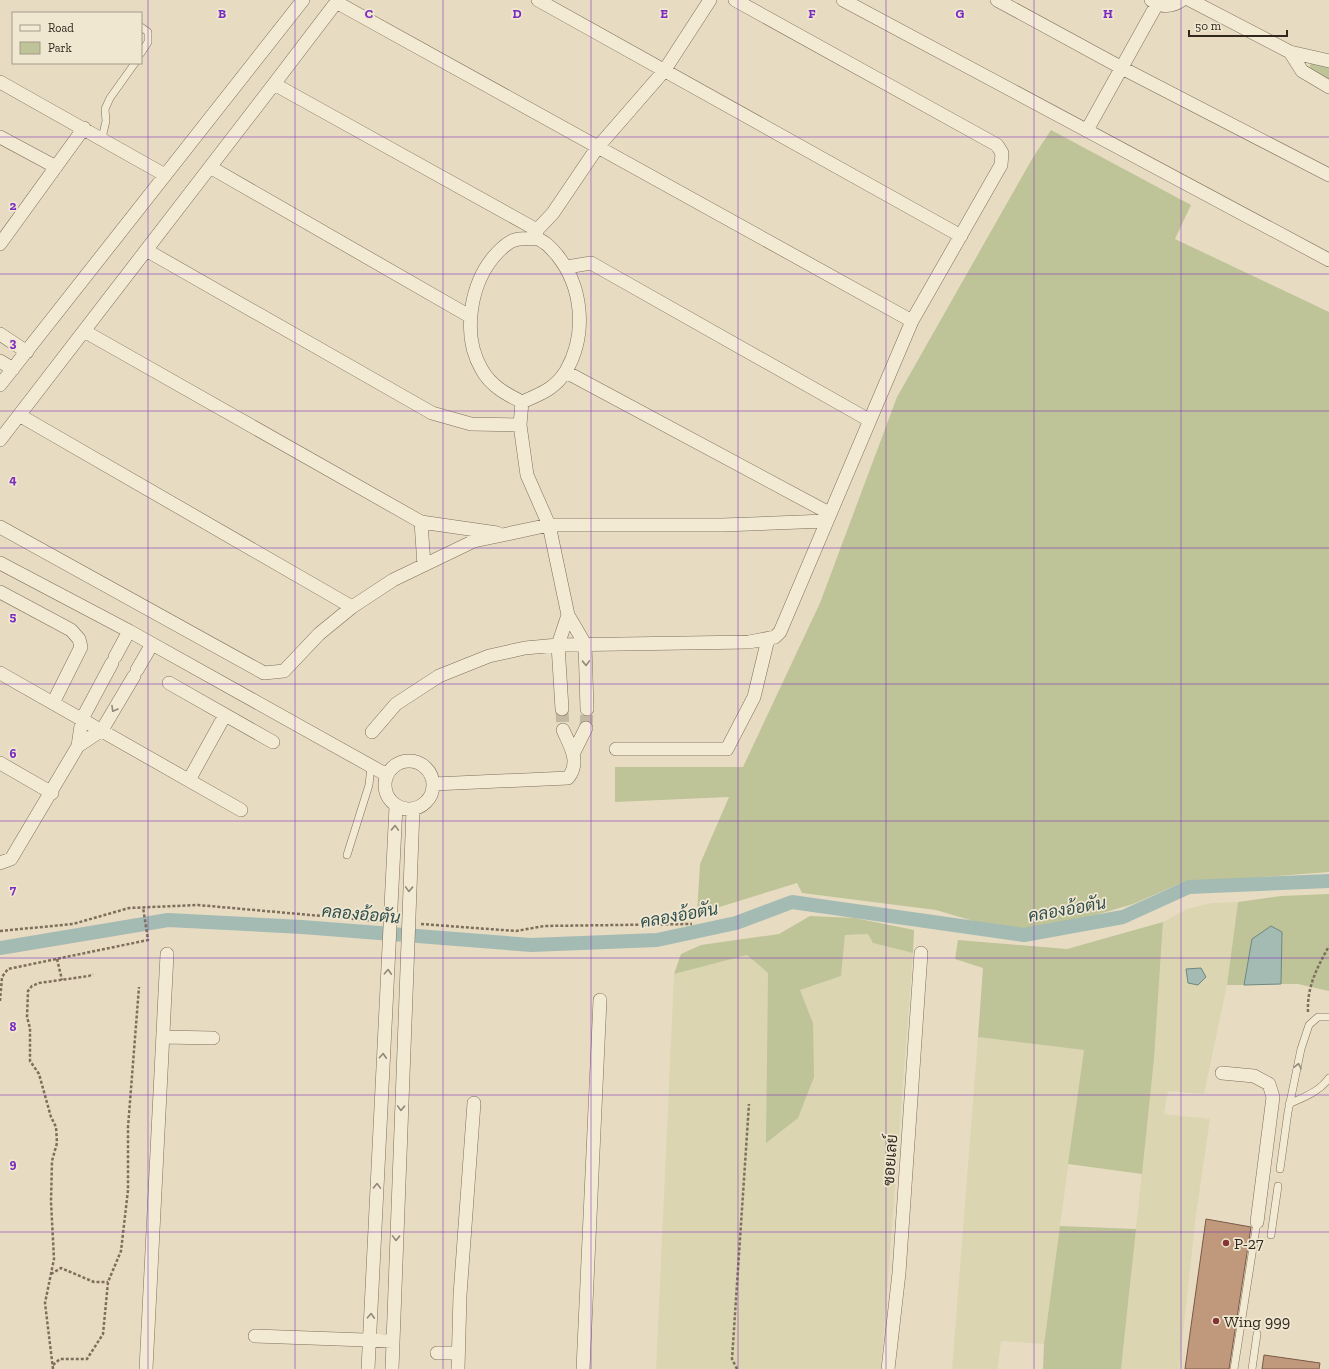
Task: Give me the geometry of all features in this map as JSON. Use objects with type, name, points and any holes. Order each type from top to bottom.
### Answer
[{"type":"street","points":[[0,386],[303,0]]},
{"type":"street","points":[[538,0],[961,236]]},
{"type":"street","points":[[274,84],[537,234],[546,242],[567,267],[577,293],[579,322],[576,349],[566,372],[548,391],[522,402],[501,392],[482,370],[473,346],[471,317],[475,291],[488,262],[501,249],[514,240],[537,234],[597,148],[664,71],[710,0]]},
{"type":"street","points":[[372,732],[396,704],[439,676],[489,656],[525,648],[558,645],[749,642],[775,637],[780,632],[912,320],[1001,165],[1002,153],[997,145],[735,0]]},
{"type":"street","points":[[843,0],[1329,260]]},
{"type":"street","points":[[997,0],[1122,68],[1329,175]]},
{"type":"street","points":[[1087,130],[1122,68],[1154,2],[1168,6],[1182,0]]},
{"type":"street","points":[[1190,0],[1290,52],[1329,61]]},
{"type":"street","points":[[0,440],[337,1],[597,148],[912,320]]},
{"type":"street","points":[[1290,52],[1302,71],[1329,87]]},
{"type":"street","points":[[0,82],[102,138],[165,175]]},
{"type":"street","points":[[2,237],[84,128]]},
{"type":"street","points":[[0,137],[56,167]]},
{"type":"street","points":[[210,167],[471,317]]},
{"type":"street","points":[[146,250],[432,413],[471,424],[520,425]]},
{"type":"street","points":[[567,267],[591,263],[869,420]]},
{"type":"street","points":[[84,331],[421,522],[506,534]]},
{"type":"street","points":[[0,334],[27,352]]},
{"type":"street","points":[[0,361],[13,369]]},
{"type":"street","points":[[566,372],[828,517]]},
{"type":"street","points":[[522,402],[520,425],[527,475],[549,525],[568,615],[585,644],[587,709]]},
{"type":"street","points":[[19,415],[352,607]]},
{"type":"street","points":[[0,527],[264,673],[275,673],[284,671],[320,634],[352,607],[393,580],[474,541],[549,525],[722,525],[828,517]]},
{"type":"street","points":[[421,522],[424,565]]},
{"type":"street","points":[[0,563],[129,631],[387,775]]},
{"type":"street","points":[[0,592],[71,630],[79,638],[81,647],[53,703]]},
{"type":"street","points":[[562,709],[558,645],[568,615]]},
{"type":"street","points":[[4,858],[52,793],[78,746],[82,719],[129,631]]},
{"type":"street","points":[[616,750],[727,750],[754,697],[768,639]]},
{"type":"street","points":[[78,746],[102,730],[152,644]]},
{"type":"street","points":[[0,673],[241,810]]},
{"type":"street","points":[[169,683],[273,742]]},
{"type":"street","points":[[189,780],[225,715]]},
{"type":"street","points":[[574,754],[586,728]]},
{"type":"street","points":[[434,784],[568,778],[575,767],[574,754],[563,730]]},
{"type":"street","points":[[403,761],[414,761],[424,765],[431,774],[434,784],[430,798],[426,803],[413,809],[396,806],[389,800],[386,792],[385,783],[387,775],[394,766],[403,761]]},
{"type":"street","points":[[0,763],[52,793]]},
{"type":"street","points":[[368,1369],[395,851],[396,806]]},
{"type":"street","points":[[392,1369],[404,1013],[413,809]]},
{"type":"street","name":"ซอยเลย์","points":[[888,1369],[898,1273],[922,953]]},
{"type":"street","points":[[146,1369],[167,954]]},
{"type":"street","points":[[582,1369],[600,1000]]},
{"type":"street","points":[[163,1037],[212,1038]]},
{"type":"street","points":[[1222,1073],[1254,1076],[1270,1084],[1273,1097],[1257,1222]]},
{"type":"street","points":[[458,1369],[460,1295],[474,1103]]},
{"type":"street","points":[[255,1336],[393,1341]]},
{"type":"street","points":[[437,1353],[458,1353]]},
{"type":"lane","points":[[142,28],[148,32],[148,42],[142,51]]},
{"type":"lane","points":[[102,138],[106,121],[105,109],[110,98],[134,64]]},
{"type":"lane","points":[[347,855],[369,786],[371,766]]},
{"type":"lane","points":[[1280,1169],[1289,1104],[1301,1049],[1309,1024],[1318,1017],[1329,1017]]},
{"type":"lane","points":[[1289,1104],[1311,1094],[1325,1084],[1329,1078]]},
{"type":"lane","points":[[1271,1235],[1278,1186]]},
{"type":"lane","points":[[1234,1369],[1257,1222]]},
{"type":"lane","points":[[1252,1369],[1257,1334]]},
{"type":"path","points":[[0,932],[73,924],[129,908],[198,905],[380,921]]},
{"type":"path","points":[[0,1001],[2,977],[8,969],[148,940],[143,907]]},
{"type":"path","points":[[417,924],[516,931],[544,926],[692,924]]},
{"type":"path","points":[[1309,1024],[1308,997],[1310,985],[1314,974],[1329,946]]},
{"type":"path","points":[[57,959],[62,980]]},
{"type":"path","points":[[53,1367],[45,1303],[54,1258],[51,1202],[52,1161],[57,1143],[56,1127],[51,1117],[38,1074],[30,1061],[30,1028],[27,998],[28,991],[32,986],[39,983],[89,976],[93,974]]},
{"type":"path","points":[[53,1367],[60,1360],[87,1359],[96,1348],[104,1334],[108,1282],[121,1251],[128,1190],[129,1120],[139,987]]},
{"type":"path","points":[[737,1369],[732,1360],[749,1104]]},
{"type":"path","points":[[50,1274],[61,1268],[94,1282],[108,1282]]},
{"type":"shaded area","points":[[1238,902],[1227,985],[1204,1094],[1168,1091],[1164,1114],[1210,1119],[1196,1215],[1179,1369],[1121,1369],[1154,1059],[1163,922],[1187,909],[1211,903]]},
{"type":"shaded area","points":[[868,934],[873,943],[913,953],[881,1369],[656,1369],[674,974],[747,955],[768,973],[767,1142],[813,1023],[800,990],[841,976],[845,935]]},
{"type":"shaded area","points":[[978,1037],[1084,1050],[1044,1344],[1001,1341],[998,1369],[952,1369]]},
{"type":"green space","points":[[1311,63],[1329,66],[1329,81],[1309,68]]},
{"type":"green space","points":[[1051,130],[1191,205],[1175,239],[1329,312],[1329,872],[1181,883],[1133,904],[1075,921],[1018,930],[987,925],[936,910],[802,893],[797,883],[697,914],[700,864],[729,797],[615,802],[615,767],[743,767],[820,603],[897,397],[1032,159]]},
{"type":"green space","points":[[1329,894],[1329,991],[1298,984],[1281,984],[1282,933],[1252,939],[1244,985],[1227,985],[1238,902],[1281,896]]},
{"type":"green space","points":[[810,916],[855,918],[914,930],[913,953],[873,943],[868,934],[845,935],[841,976],[800,990],[813,1023],[814,1077],[798,1118],[766,1143],[768,973],[747,955],[674,974],[681,954],[701,945],[779,934]]},
{"type":"green space","points":[[1163,922],[1154,1059],[1142,1174],[1068,1164],[1084,1050],[978,1037],[983,968],[955,959],[958,940],[1067,949]]},
{"type":"green space","points":[[1060,1226],[1136,1229],[1121,1369],[1043,1369],[1044,1344]]},
{"type":"water","points":[[1271,926],[1282,932],[1281,984],[1244,985],[1252,939]]},
{"type":"water","points":[[1201,968],[1206,977],[1198,985],[1188,983],[1186,969]]},
{"type":"building","name":"Wing 999","points":[[1206,1219],[1251,1227],[1229,1369],[1185,1369]]},
{"type":"building","points":[[1264,1355],[1320,1363],[1319,1369],[1262,1369]]},
{"type":"waterway","name":"คลองอ้อตัน","points":[[0,948],[168,920],[302,927],[531,945],[657,940],[736,923],[792,902],[1024,935],[1123,917],[1189,887],[1329,881]]},
{"type":"tunnel","points":[[562,709],[563,730]]},
{"type":"tunnel","points":[[586,728],[587,709]]},
{"type":"place","name":"P-27","points":[[1226,1243]]},
{"type":"place","name":"Wing 999","points":[[1216,1321]]}]
